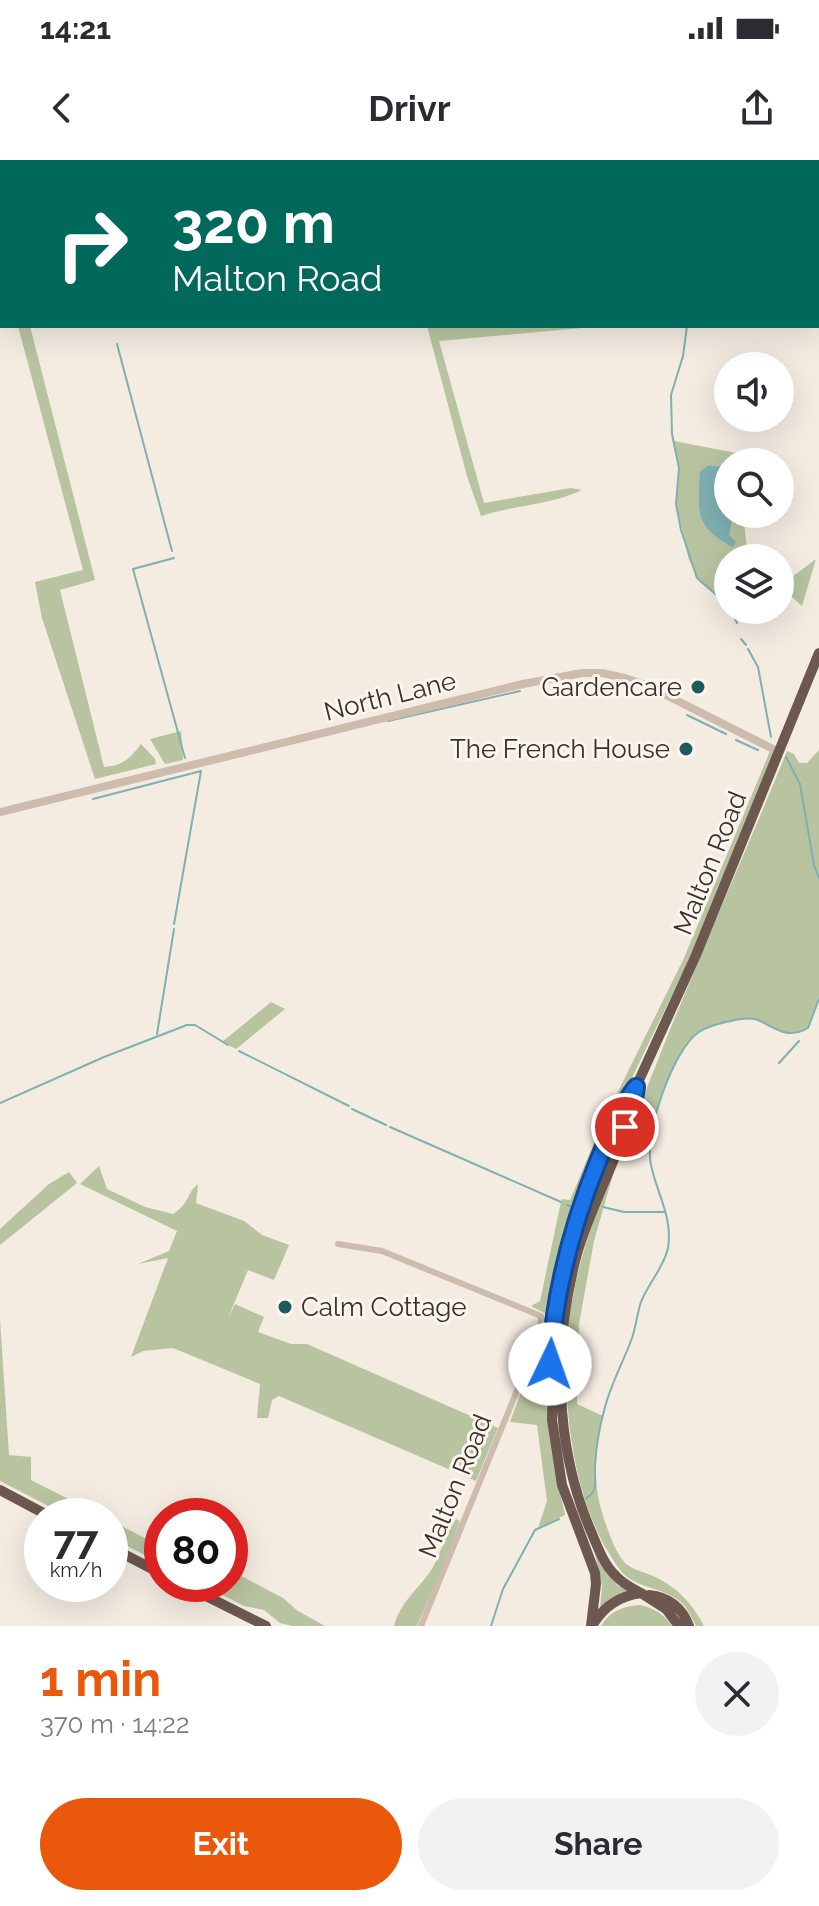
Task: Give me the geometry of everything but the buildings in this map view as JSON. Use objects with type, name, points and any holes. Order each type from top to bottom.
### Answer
[{"type":"highway","name":"Malton Road","points":[[558,1326],[581,1243],[632,1111],[636,1087],[696,955],[819,653]]},
{"type":"highway","points":[[558,1326],[562,1403],[573,1481],[580,1505],[607,1565],[620,1581],[666,1609],[679,1626]]},
{"type":"highway","points":[[558,1326],[550,1401],[554,1437],[569,1507],[595,1573],[590,1626]]},
{"type":"highway","points":[[0,1490],[24,1503]]},
{"type":"highway","points":[[590,1626],[615,1601],[644,1594],[669,1600],[682,1612],[689,1626]]},
{"type":"highway","points":[[218,1602],[266,1626]]},
{"type":"street","name":"North Lane","points":[[0,812],[523,684],[582,673],[602,673],[636,681],[779,752]]},
{"type":"street","name":"Malton Road","points":[[338,1244],[382,1251],[541,1316],[540,1334],[421,1626]]},
{"type":"green space","points":[[19,328],[31,328],[95,580],[60,590],[104,767],[125,761],[141,744],[156,764],[95,779],[42,618],[35,582],[83,570]]},
{"type":"green space","points":[[428,328],[582,328],[439,341],[484,503],[571,488],[582,490],[558,499],[481,516],[467,476]]},
{"type":"green space","points":[[674,441],[714,449],[714,528],[745,528],[746,544],[714,544],[714,594],[700,582],[689,560],[676,504],[679,468]]},
{"type":"green space","points":[[816,559],[802,606],[794,599],[794,576]]},
{"type":"green space","points":[[181,731],[183,760],[165,764],[150,739]]},
{"type":"green space","points":[[819,750],[819,999],[808,1028],[787,1033],[750,1018],[700,1031],[688,1042],[673,1069],[660,1102],[650,1143],[628,1138],[685,992],[787,751],[794,754],[799,763],[807,763]]},
{"type":"green space","points":[[770,751],[775,753],[718,891],[611,1124],[571,1229],[556,1283],[548,1338],[546,1395],[550,1440],[565,1515],[538,1528],[547,1501],[537,1425],[510,1422],[546,1323],[546,1314],[531,1306],[540,1301],[561,1202],[562,1199],[570,1200],[601,1126],[684,958]]},
{"type":"green space","points":[[271,1002],[285,1009],[236,1049],[222,1042]]},
{"type":"green space","points":[[616,1164],[594,1241],[579,1324],[577,1404],[603,1416],[597,1446],[597,1487],[603,1515],[617,1552],[628,1565],[662,1580],[677,1591],[704,1626],[696,1626],[686,1607],[677,1599],[634,1581],[621,1571],[603,1544],[589,1512],[572,1442],[566,1369],[572,1302],[590,1232]]},
{"type":"green space","points":[[99,1166],[107,1189],[145,1207],[173,1214],[198,1184],[196,1203],[244,1221],[262,1235],[289,1245],[274,1280],[248,1270],[228,1318],[235,1304],[264,1317],[258,1332],[291,1344],[307,1344],[498,1428],[476,1481],[279,1396],[272,1400],[268,1418],[257,1418],[260,1384],[173,1348],[143,1351],[131,1357],[168,1258],[138,1264],[169,1251],[177,1231],[80,1184]]},
{"type":"green space","points":[[69,1172],[77,1183],[0,1245],[0,1229],[49,1184]]},
{"type":"green space","points":[[0,1320],[9,1455],[31,1457],[31,1480],[66,1498],[33,1498],[0,1481]]},
{"type":"green space","points":[[456,1519],[460,1521],[448,1555],[417,1626],[394,1626],[405,1604],[430,1572]]},
{"type":"green space","points":[[128,1529],[144,1538],[144,1555],[128,1546]]},
{"type":"green space","points":[[595,1554],[617,1585],[629,1591],[600,1608],[602,1586]]},
{"type":"green space","points":[[248,1580],[325,1626],[292,1626],[280,1623],[264,1610],[236,1602],[248,1602]]},
{"type":"green space","points":[[641,1605],[659,1612],[672,1626],[601,1626],[618,1610]]},
{"type":"water","points":[[707,466],[714,466],[714,528],[730,528],[729,535],[735,544],[720,540],[701,517],[700,472]]},
{"type":"waterway","points":[[687,328],[683,356],[671,395],[672,434],[679,468],[676,504],[697,578],[714,593]]},
{"type":"waterway","points":[[117,344],[172,551]]},
{"type":"waterway","points":[[174,558],[133,569],[185,758]]},
{"type":"waterway","points":[[741,639],[746,645]]},
{"type":"waterway","points":[[748,649],[758,667],[771,737]]},
{"type":"waterway","points":[[388,721],[520,691]]},
{"type":"waterway","points":[[687,715],[726,734]]},
{"type":"waterway","points":[[736,740],[758,750]]},
{"type":"waterway","points":[[786,757],[800,784],[819,878]]},
{"type":"waterway","points":[[93,799],[201,771],[174,924]]},
{"type":"waterway","points":[[157,1034],[174,929]]},
{"type":"waterway","points":[[586,1499],[595,1487],[597,1445],[607,1401],[632,1338],[641,1302],[668,1248],[668,1226],[650,1151],[656,1114],[670,1074],[689,1042],[704,1029],[752,1019],[782,1032],[794,1033],[808,1028],[819,999]]},
{"type":"waterway","points":[[0,1103],[104,1057],[187,1025],[195,1025],[228,1045]]},
{"type":"waterway","points":[[779,1063],[799,1041]]},
{"type":"waterway","points":[[239,1051],[349,1106]]},
{"type":"waterway","points":[[352,1109],[386,1125]]},
{"type":"waterway","points":[[390,1127],[561,1202]]},
{"type":"waterway","points":[[603,1207],[624,1212],[665,1212]]},
{"type":"waterway","points":[[491,1626],[503,1589],[535,1530],[559,1519]]},
{"type":"place","name":"Gardencare","points":[[698,687]]},
{"type":"place","name":"The French House","points":[[686,749]]},
{"type":"place","name":"Calm Cottage","points":[[285,1307]]},
{"type":"route","points":[[550,1364],[558,1293],[577,1217],[621,1106],[636,1087],[632,1111],[625,1127]]}]
